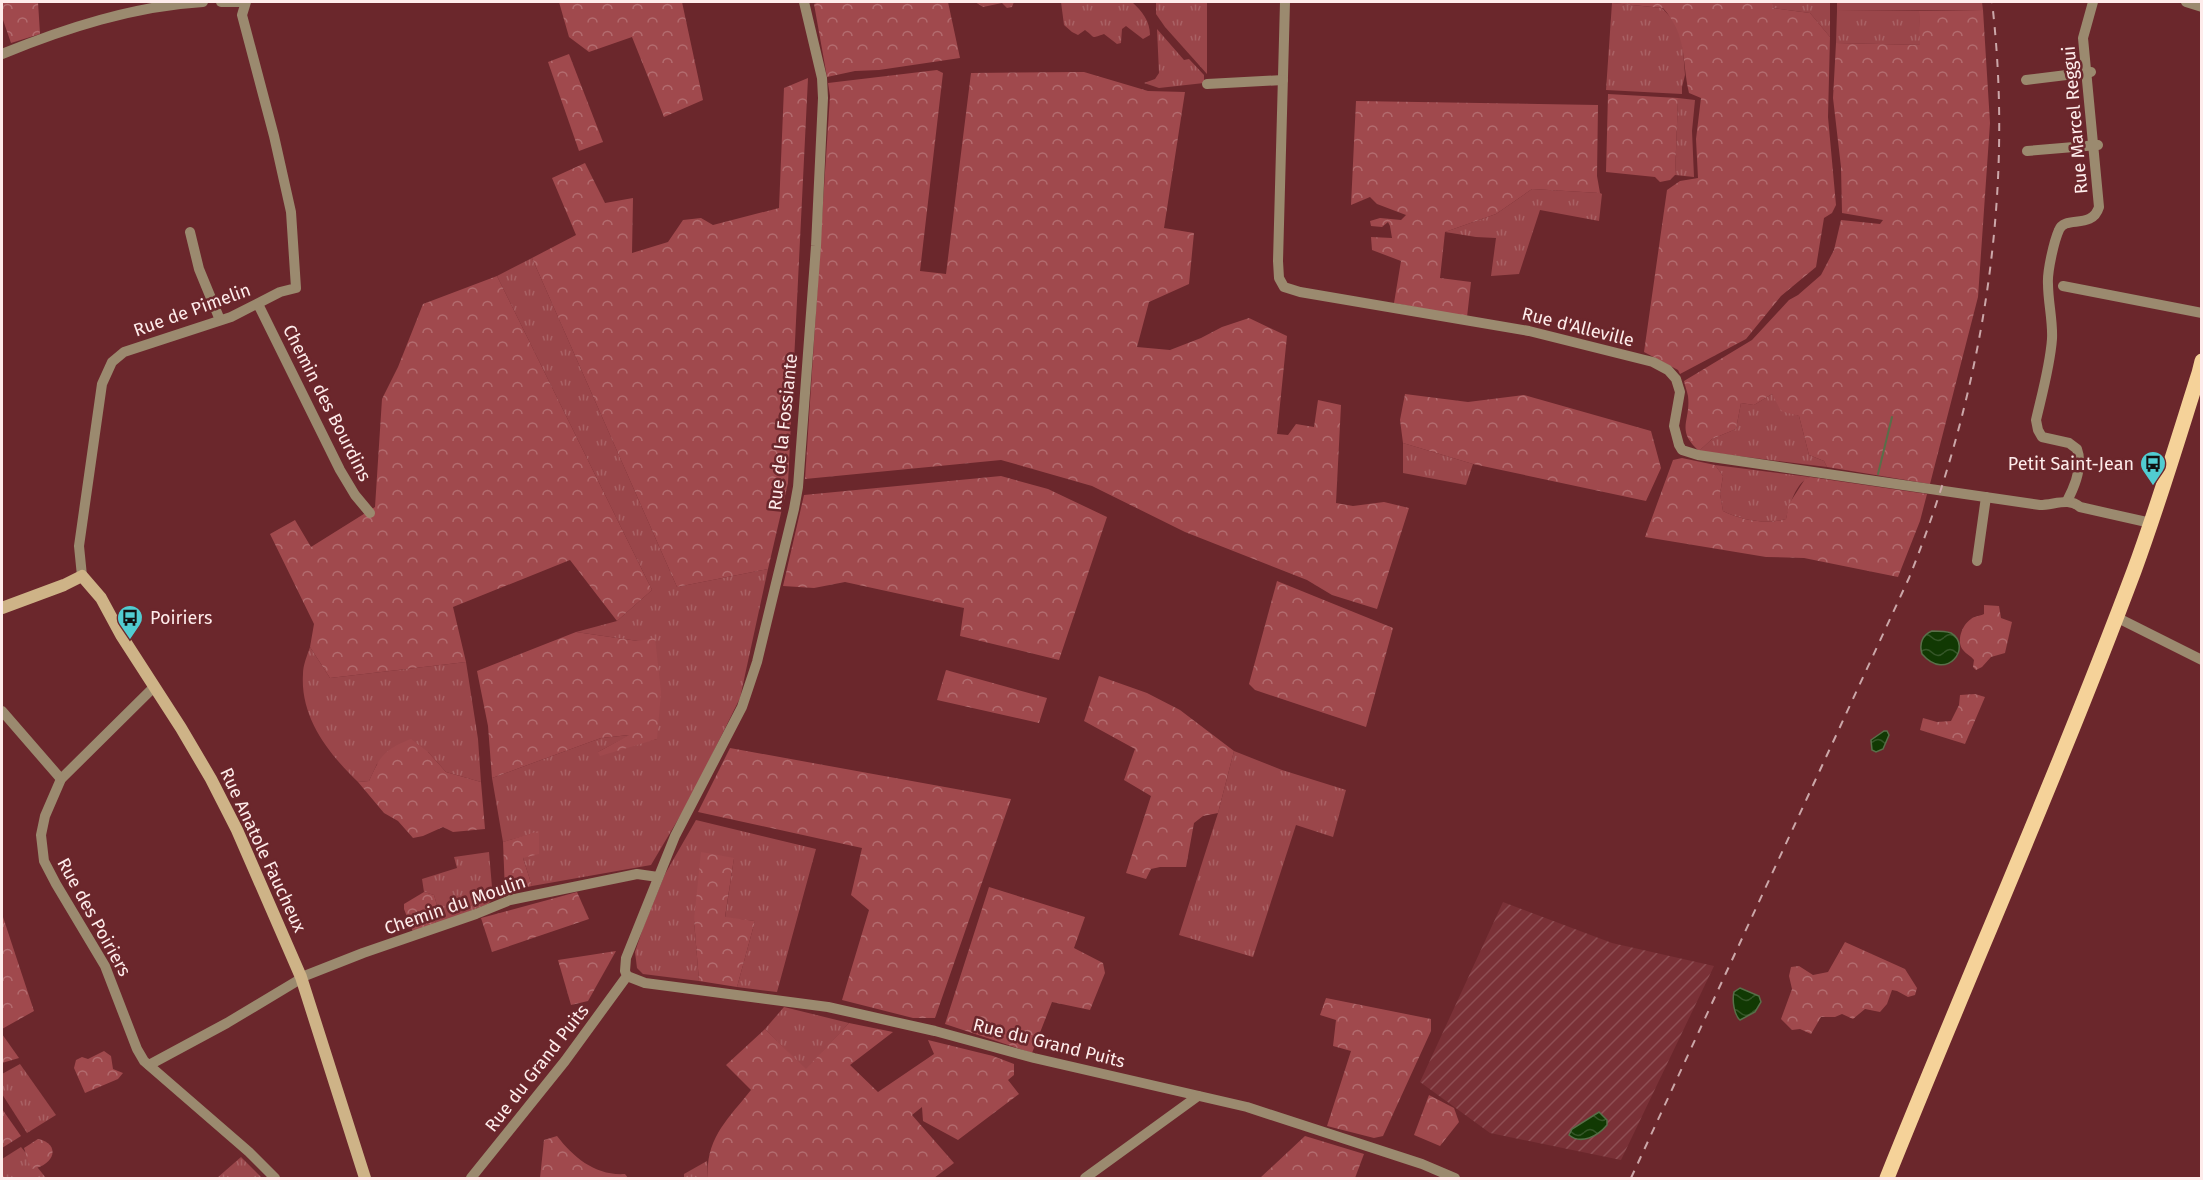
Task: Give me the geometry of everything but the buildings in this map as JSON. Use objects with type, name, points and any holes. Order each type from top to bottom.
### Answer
[{"type":"main road","points":[[1887,1179],[2116,617],[2152,520],[2202,361]]},
{"type":"main road","points":[[2,608],[82,576]]},
{"type":"main road","name":"Rue Anatole Faucheux","points":[[82,576],[101,598],[121,635],[193,748],[227,810],[301,977],[365,1179]]},
{"type":"street","points":[[2,54],[104,19],[180,3],[203,2]]},
{"type":"street","points":[[221,2],[244,2],[242,15]]},
{"type":"street","name":"Rue de Pimelin","points":[[82,576],[79,546],[98,405],[106,370],[116,357],[124,352],[220,320],[280,292],[296,288],[291,212],[284,175],[242,15],[235,2]]},
{"type":"street","name":"Rue de la Fossiante","points":[[658,877],[675,836],[742,707],[757,662],[796,498],[816,246],[823,98],[822,78],[804,2]]},
{"type":"street","name":"Rue d'Alleville","points":[[1285,2],[1278,261],[1279,278],[1284,287],[1300,292],[1529,331],[1653,362],[1668,370],[1676,379],[1680,392],[1674,426],[1679,445],[1682,450],[1698,455],[2040,505],[2082,501],[2152,520]]},
{"type":"street","name":"Rue Marcel Reggui","points":[[2071,502],[2079,464],[2077,449],[2069,443],[2042,436],[2036,420],[2051,342],[2052,328],[2047,281],[2061,226],[2085,221],[2097,214],[2100,200],[2089,73],[2083,38],[2093,2]]},
{"type":"street","points":[[2186,2],[2202,7]]},
{"type":"street","points":[[2026,80],[2089,73]]},
{"type":"street","points":[[1207,84],[1283,80]]},
{"type":"street","points":[[2027,151],[2096,146]]},
{"type":"street","points":[[190,232],[199,269],[220,320]]},
{"type":"street","points":[[2063,286],[2202,313]]},
{"type":"street","name":"Chemin des Bourdins","points":[[258,304],[340,470],[355,495],[370,513]]},
{"type":"street","points":[[1977,561],[1986,497]]},
{"type":"street","points":[[2116,617],[2202,660]]},
{"type":"street","name":"Rue des Poiriers","points":[[154,687],[62,779],[45,816],[41,835],[44,861],[105,966],[137,1049],[148,1065],[249,1152],[274,1179]]},
{"type":"street","points":[[2,711],[62,779]]},
{"type":"street","name":"Chemin du Moulin","points":[[148,1065],[227,1023],[301,977],[363,953],[510,900],[637,874],[658,877]]},
{"type":"street","name":"Rue du Grand Puits","points":[[658,877],[626,958],[627,976],[645,983],[778,999],[879,1017],[1034,1058],[1247,1107],[1391,1153],[1455,1179]]},
{"type":"street","name":"Rue du Grand Puits","points":[[471,1179],[565,1061],[627,976]]},
{"type":"street","points":[[1085,1179],[1198,1096]]},
{"type":"shaded area","points":[[1503,902],[1612,943],[1714,966],[1621,1160],[1490,1133],[1420,1082]]},
{"type":"green space","points":[[2,2],[38,2],[40,34],[11,43],[2,17]]},
{"type":"green space","points":[[559,2],[682,2],[703,100],[664,117],[632,37],[589,52],[569,37]]},
{"type":"green space","points":[[819,2],[948,2],[960,58],[879,70],[855,71],[827,77],[814,4]]},
{"type":"green space","points":[[975,2],[1014,2],[1012,7],[1007,8],[1002,3],[983,7]]},
{"type":"green space","points":[[1061,2],[1132,2],[1145,17],[1150,35],[1143,39],[1126,26],[1122,29],[1121,43],[1117,44],[1104,34],[1093,37],[1085,30],[1078,35],[1064,25]]},
{"type":"green space","points":[[1156,2],[1207,2],[1207,74],[1165,27],[1156,14]]},
{"type":"green space","points":[[1612,2],[1772,2],[1772,8],[1810,13],[1830,37],[1828,117],[1836,205],[1832,213],[1824,218],[1816,267],[1781,296],[1746,339],[1680,374],[1678,370],[1644,352],[1667,190],[1680,181],[1698,178],[1696,139],[1701,98],[1689,93],[1680,38],[1663,8]]},
{"type":"green space","points":[[1772,2],[1830,2],[1830,37],[1810,13],[1772,8]]},
{"type":"green space","points":[[1837,2],[1982,2],[1983,10],[1837,11]]},
{"type":"green space","points":[[1612,3],[1662,8],[1674,21],[1682,37],[1685,75],[1682,94],[1606,90]]},
{"type":"green space","points":[[1983,10],[1990,123],[1978,297],[1930,484],[1827,467],[1824,461],[1809,455],[1799,416],[1781,411],[1772,394],[1754,405],[1741,403],[1736,429],[1712,439],[1699,451],[1686,431],[1688,396],[1684,381],[1752,340],[1789,300],[1821,275],[1834,250],[1841,220],[1880,224],[1883,220],[1842,213],[1841,167],[1833,98],[1836,43],[1920,45],[1919,11]]},
{"type":"green space","points":[[1837,11],[1919,11],[1921,45],[1836,43]]},
{"type":"green space","points":[[1157,29],[1184,60],[1189,59],[1204,75],[1204,83],[1159,88],[1144,83],[1155,79],[1159,73]]},
{"type":"green space","points":[[569,54],[603,142],[579,151],[548,62]]},
{"type":"green space","points":[[937,70],[943,73],[920,271],[946,274],[971,73],[1084,72],[1148,91],[1185,92],[1164,228],[1194,233],[1189,284],[1149,302],[1137,347],[1170,350],[1249,318],[1287,336],[1277,434],[1288,435],[1296,424],[1314,427],[1318,400],[1341,405],[1336,503],[1353,506],[1384,502],[1409,508],[1377,609],[1332,595],[1307,580],[1185,532],[1092,486],[1001,460],[805,479],[830,96],[828,83]]},
{"type":"green space","points":[[808,78],[788,483],[768,569],[677,587],[532,258],[576,235],[552,178],[585,163],[605,203],[633,198],[632,253],[668,242],[683,220],[701,218],[713,225],[779,208],[784,88]]},
{"type":"green space","points":[[1608,94],[1678,98],[1675,175],[1670,180],[1660,182],[1655,177],[1606,172]]},
{"type":"green space","points":[[1678,98],[1695,100],[1692,131],[1694,177],[1675,175]]},
{"type":"green space","points":[[1356,101],[1598,105],[1597,176],[1600,193],[1532,189],[1496,214],[1445,232],[1440,278],[1471,282],[1467,317],[1394,303],[1401,261],[1372,250],[1371,237],[1392,238],[1388,222],[1382,227],[1371,226],[1370,221],[1380,218],[1401,220],[1406,215],[1377,204],[1370,197],[1351,205]]},
{"type":"green space","points":[[1532,189],[1600,193],[1602,194],[1599,221],[1540,210],[1519,274],[1491,276],[1496,238],[1445,232],[1496,214]]},
{"type":"green space","points":[[532,258],[677,587],[768,569],[740,698],[689,801],[651,865],[532,886],[523,858],[539,832],[503,842],[492,778],[601,738],[630,735],[598,752],[657,739],[638,641],[576,632],[617,621],[652,590],[497,276]]},
{"type":"green space","points":[[497,276],[652,590],[617,621],[570,560],[453,607],[466,662],[330,678],[310,647],[314,624],[270,534],[295,520],[311,547],[375,507],[382,399],[398,367],[423,304]]},
{"type":"green space","points":[[1405,394],[1468,402],[1524,395],[1651,431],[1661,468],[1646,501],[1473,464],[1403,443],[1400,420]]},
{"type":"green space","points":[[1772,394],[1791,413],[1799,416],[1809,455],[1824,461],[1827,467],[1699,451],[1712,439],[1736,429],[1741,403],[1754,405]]},
{"type":"green space","points":[[1403,443],[1473,464],[1466,485],[1403,473]]},
{"type":"green space","points":[[1682,458],[1715,465],[1723,476],[1720,494],[1723,511],[1754,521],[1771,522],[1786,519],[1789,504],[1805,479],[1810,477],[1927,494],[1920,521],[1898,577],[1804,558],[1766,557],[1645,537],[1673,460]]},
{"type":"green space","points":[[1715,465],[1810,477],[1797,489],[1786,519],[1771,522],[1754,521],[1723,511],[1720,494],[1723,476]]},
{"type":"green space","points":[[1001,476],[1048,489],[1107,517],[1059,660],[960,636],[964,608],[845,582],[814,588],[783,586],[804,495]]},
{"type":"green space","points":[[1277,581],[1393,628],[1366,727],[1255,690],[1249,684]]},
{"type":"green space","points":[[1984,605],[1999,606],[2001,618],[2012,622],[2005,653],[1991,657],[1976,670],[1973,667],[1974,660],[1961,646],[1960,638],[1968,622],[1984,614]]},
{"type":"green space","points":[[576,632],[638,641],[655,638],[661,692],[657,739],[600,756],[598,752],[629,735],[601,738],[492,778],[488,726],[477,671]]},
{"type":"green space","points":[[310,647],[330,678],[466,662],[478,739],[481,782],[446,772],[428,752],[377,764],[369,781],[358,782],[337,760],[318,734],[306,706],[303,674]]},
{"type":"green space","points":[[946,670],[1047,698],[1039,723],[937,700]]},
{"type":"green space","points":[[1099,676],[1147,693],[1180,710],[1234,751],[1218,813],[1203,816],[1194,823],[1186,867],[1151,869],[1146,879],[1126,873],[1151,796],[1124,780],[1135,749],[1084,721]]},
{"type":"green space","points":[[1975,694],[1985,697],[1965,744],[1920,730],[1923,718],[1937,722],[1951,721],[1959,705],[1960,695]]},
{"type":"green space","points":[[411,739],[428,752],[446,772],[481,782],[485,829],[453,832],[443,827],[413,838],[398,821],[384,813],[358,782],[369,781],[384,754]]},
{"type":"green space","points":[[730,748],[1011,799],[935,1018],[913,1018],[842,1000],[869,910],[851,895],[862,848],[698,812]]},
{"type":"green space","points":[[1234,751],[1282,770],[1346,790],[1333,837],[1296,825],[1253,957],[1179,935],[1218,813]]},
{"type":"green space","points":[[696,820],[816,849],[777,992],[737,987],[755,921],[725,918],[734,858],[694,920],[699,981],[643,974],[637,968],[635,952],[643,928],[665,874]]},
{"type":"green space","points":[[539,831],[539,854],[523,858],[532,886],[505,892],[503,842]]},
{"type":"green space","points":[[489,852],[493,899],[488,904],[435,925],[438,909],[434,895],[424,892],[422,879],[457,868],[454,857]]},
{"type":"green space","points":[[701,852],[734,858],[725,917],[755,921],[737,987],[699,981],[694,920]]},
{"type":"green space","points":[[989,887],[1085,917],[1074,948],[1103,963],[1105,973],[1090,1010],[1052,1002],[1032,1053],[945,1024]]},
{"type":"green space","points":[[424,892],[434,895],[438,909],[435,925],[413,932],[404,904]]},
{"type":"green space","points":[[577,892],[589,919],[492,952],[481,918]]},
{"type":"green space","points":[[2,914],[34,1011],[2,1029]]},
{"type":"green space","points":[[1845,942],[1905,969],[1917,988],[1915,995],[1908,997],[1892,990],[1887,1004],[1880,1012],[1865,1009],[1853,1019],[1842,1014],[1835,1017],[1821,1017],[1811,1034],[1800,1029],[1792,1030],[1781,1019],[1792,989],[1789,976],[1791,967],[1799,966],[1813,975],[1828,972]]},
{"type":"green space","points":[[616,951],[588,1001],[571,1005],[558,960]]},
{"type":"green space","points":[[1326,998],[1431,1019],[1431,1031],[1383,1136],[1374,1138],[1327,1126],[1351,1051],[1333,1046],[1336,1020],[1320,1015]]},
{"type":"green space","points":[[784,1007],[849,1023],[806,1070],[765,1029]]},
{"type":"green space","points":[[849,1023],[893,1032],[850,1065],[878,1092],[934,1054],[928,1040],[993,1056],[1014,1064],[1014,1075],[1008,1080],[1019,1094],[958,1140],[923,1121],[922,1107],[912,1115],[954,1163],[934,1178],[708,1178],[708,1164],[714,1141],[726,1120],[751,1090],[726,1065],[765,1029],[806,1069]]},
{"type":"green space","points":[[2,1034],[19,1058],[2,1063]]},
{"type":"green space","points":[[104,1051],[111,1056],[113,1069],[123,1073],[118,1079],[85,1093],[74,1068],[76,1060],[82,1057],[88,1059]]},
{"type":"green space","points":[[20,1064],[56,1115],[27,1133],[2,1094],[2,1074]]},
{"type":"green space","points":[[1429,1095],[1454,1108],[1459,1122],[1440,1146],[1414,1135]]},
{"type":"green space","points":[[2,1109],[21,1136],[2,1148]]},
{"type":"green space","points":[[557,1136],[586,1164],[605,1172],[625,1174],[628,1178],[540,1178],[544,1140]]},
{"type":"green space","points":[[1305,1136],[1364,1154],[1355,1178],[1260,1178]]},
{"type":"green space","points":[[38,1139],[50,1145],[52,1154],[46,1163],[32,1169],[24,1148]]},
{"type":"green space","points":[[21,1147],[46,1178],[2,1178],[2,1159]]},
{"type":"green space","points":[[241,1157],[262,1178],[217,1178]]},
{"type":"green space","points":[[707,1161],[708,1178],[684,1178],[684,1174]]},
{"type":"water","points":[[1932,631],[1949,632],[1957,639],[1958,653],[1948,664],[1940,665],[1931,662],[1922,654],[1922,640]]},
{"type":"water","points":[[1887,731],[1889,735],[1883,749],[1876,752],[1872,750],[1871,740]]},
{"type":"water","points":[[1740,988],[1759,996],[1761,1002],[1755,1012],[1740,1020],[1735,1011],[1733,999],[1734,992]]},
{"type":"water","points":[[1599,1112],[1607,1120],[1607,1125],[1599,1133],[1584,1139],[1569,1135],[1572,1129]]},
{"type":"waterway","points":[[1878,474],[1892,417]]},
{"type":"railway","points":[[1631,1178],[1909,578],[1956,439],[1987,295],[1995,222],[1999,149],[1998,75],[1992,2]]},
{"type":"place","name":"Petit Saint-Jean","points":[[2153,487]]},
{"type":"place","name":"Poiriers","points":[[130,641]]}]
